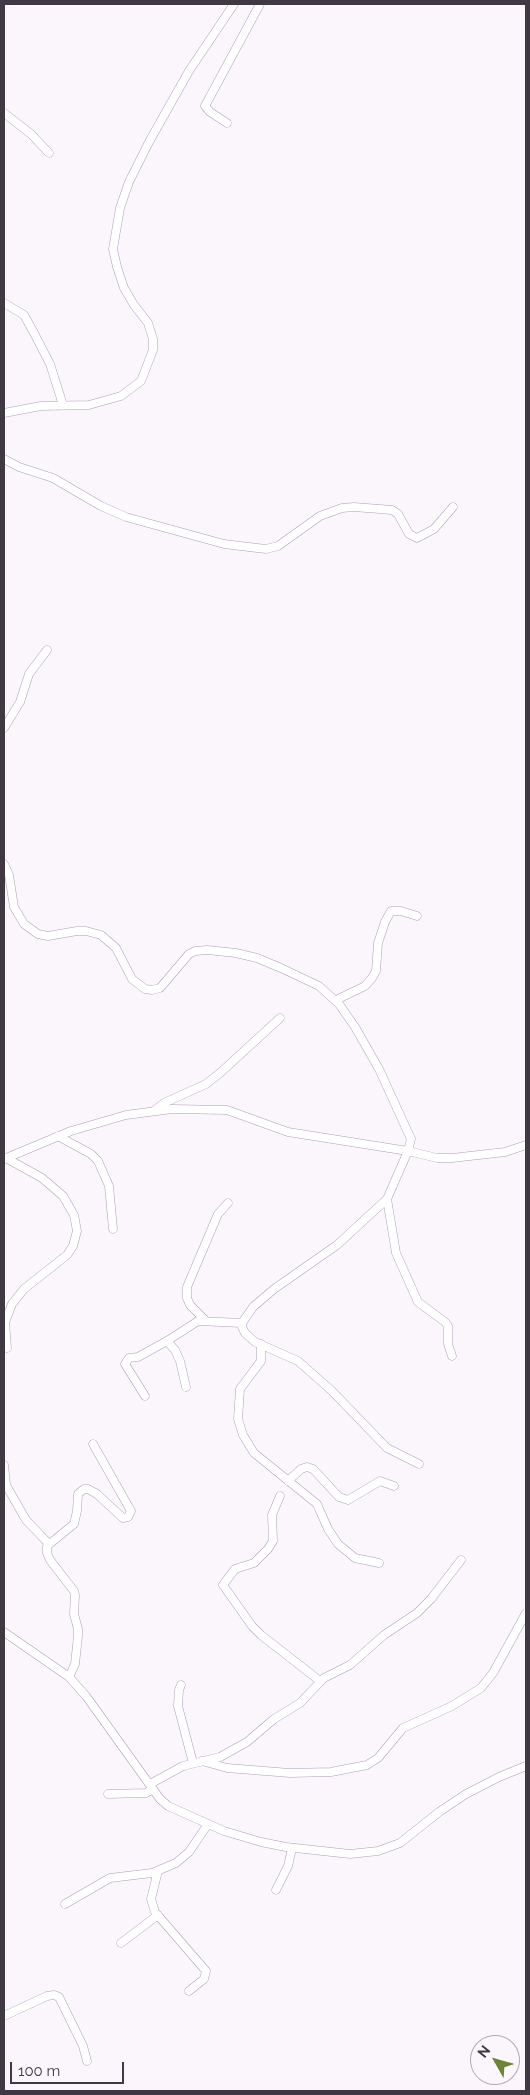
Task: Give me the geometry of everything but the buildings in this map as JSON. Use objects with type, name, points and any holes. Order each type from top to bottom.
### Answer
[{"type":"street","points":[[4,413],[41,406],[89,405],[121,396],[141,381],[154,350],[153,339],[148,323],[124,288],[113,249],[120,208],[129,182],[149,142],[194,63],[234,4]]},
{"type":"street","points":[[227,123],[210,112],[205,106],[260,4]]},
{"type":"street","points":[[4,112],[24,128],[49,154]]},
{"type":"street","points":[[4,302],[24,315],[50,364],[63,405]]},
{"type":"street","points":[[4,459],[19,468],[53,478],[101,506],[126,517],[224,544],[266,549],[278,546],[320,516],[342,508],[392,510],[398,514],[409,534],[417,538],[434,529],[453,507]]},
{"type":"street","points":[[4,728],[20,702],[29,674],[47,650]]},
{"type":"street","points":[[4,864],[9,875],[14,907],[24,924],[38,934],[48,936],[86,931],[100,935],[116,948],[132,979],[146,989],[152,990],[160,988],[189,954],[195,950],[236,953],[257,958],[319,986],[336,1000],[368,1050],[410,1133],[411,1145],[387,1199],[337,1245],[274,1289],[253,1307],[242,1323]]},
{"type":"street","points":[[336,1000],[365,986],[372,978],[376,971],[378,943],[385,922],[391,912],[401,911],[417,916]]},
{"type":"street","points":[[155,1110],[164,1103],[206,1084],[280,1018]]},
{"type":"street","points":[[5,1159],[58,1136],[126,1115],[155,1110],[227,1110],[288,1132],[408,1151],[437,1158],[505,1152],[526,1145]]},
{"type":"street","points":[[58,1136],[91,1154],[98,1161],[109,1186],[113,1229]]},
{"type":"street","points":[[5,1159],[30,1170],[57,1190],[67,1201],[77,1225],[75,1238],[67,1256],[29,1284],[12,1304],[5,1322],[7,1348]]},
{"type":"street","points":[[387,1199],[396,1253],[418,1302],[448,1326],[448,1344],[452,1356]]},
{"type":"street","points":[[205,1320],[190,1306],[186,1298],[187,1288],[218,1214],[228,1203]]},
{"type":"street","points":[[145,1396],[125,1364],[129,1358],[138,1357],[168,1341],[192,1323],[205,1320],[242,1323]]},
{"type":"street","points":[[242,1323],[245,1333],[261,1344],[298,1361],[332,1391],[387,1448],[419,1464]]},
{"type":"street","points":[[168,1341],[180,1361],[186,1387]]},
{"type":"street","points":[[261,1344],[261,1361],[240,1389],[238,1418],[243,1435],[254,1453],[317,1504],[338,1544],[356,1558],[379,1563]]},
{"type":"street","points":[[69,1677],[75,1664],[78,1636],[74,1614],[75,1595],[74,1591],[50,1560],[46,1549],[48,1544],[74,1524],[78,1494],[84,1489],[97,1494],[123,1518],[127,1518],[131,1514],[127,1501],[93,1444]]},
{"type":"street","points":[[4,1465],[6,1485],[26,1520],[48,1544]]},
{"type":"street","points":[[288,1480],[301,1469],[307,1467],[313,1470],[343,1500],[348,1500],[380,1481],[394,1486]]},
{"type":"street","points":[[280,1496],[272,1515],[273,1541],[268,1549],[254,1563],[234,1569],[223,1585],[261,1635],[320,1681]]},
{"type":"street","points":[[108,1794],[146,1793],[183,1766],[220,1757],[247,1742],[274,1719],[300,1703],[320,1681],[331,1673],[350,1665],[384,1635],[417,1612],[432,1598],[462,1560]]},
{"type":"street","points":[[202,1762],[227,1768],[290,1772],[331,1772],[367,1765],[378,1758],[403,1728],[452,1706],[481,1688],[493,1673],[526,1613]]},
{"type":"street","points":[[4,1632],[69,1677],[86,1696],[168,1806],[246,1838],[292,1848],[350,1854],[378,1850],[391,1846],[410,1836],[439,1812],[466,1794],[526,1766]]},
{"type":"street","points":[[181,1685],[178,1706],[193,1763]]},
{"type":"street","points":[[65,1904],[110,1878],[158,1871],[182,1858],[197,1842],[208,1824]]},
{"type":"street","points":[[276,1890],[288,1866],[292,1848]]},
{"type":"street","points":[[158,1871],[152,1899],[158,1915],[206,1971],[204,1979],[189,1991]]},
{"type":"street","points":[[121,1943],[158,1915]]},
{"type":"street","points":[[4,2016],[47,1996],[54,1995],[59,1998],[83,2046],[87,2061]]}]
